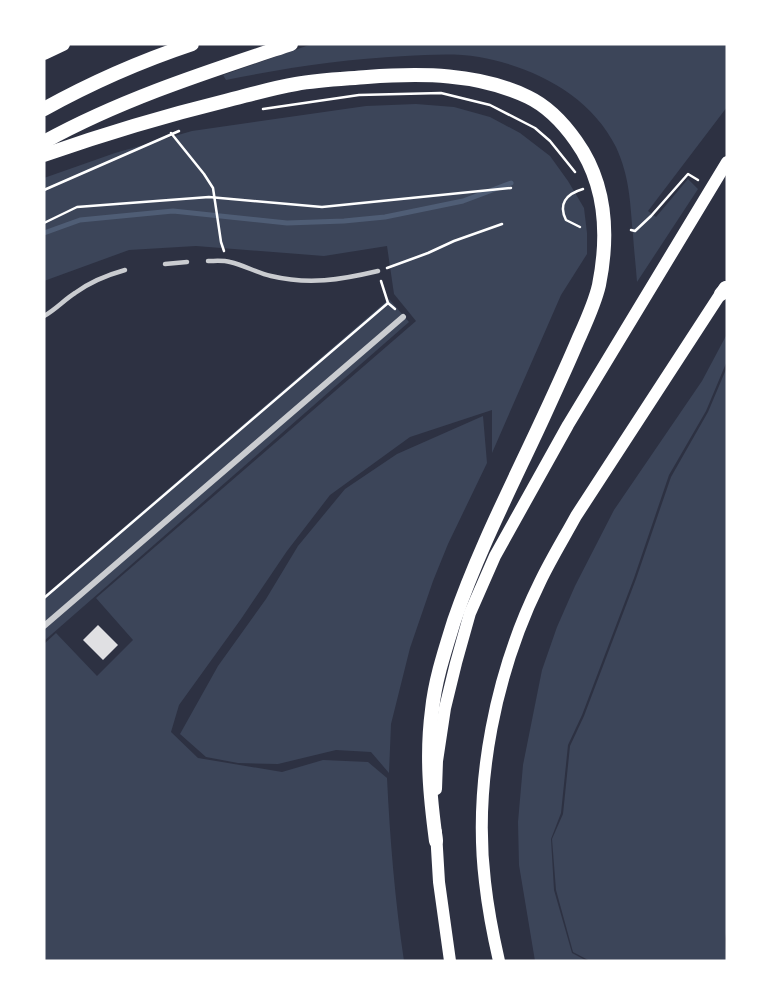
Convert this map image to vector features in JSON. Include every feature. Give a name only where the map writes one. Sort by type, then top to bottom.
[{"type":"highway","points":[[44,53],[64,44]]},
{"type":"highway","points":[[44,109],[70,94],[149,58],[192,44]]},
{"type":"highway","points":[[44,142],[72,126],[143,95],[291,44]]},
{"type":"highway","points":[[44,155],[172,114],[296,84],[425,74],[494,85],[529,98],[555,116],[586,155],[598,184],[604,214],[604,253],[598,289],[561,379],[488,537],[444,651],[432,708],[429,746],[429,783],[436,841]]},
{"type":"main road","points":[[450,961],[436,841],[437,761],[445,708],[470,613],[490,568],[568,425],[727,162]]},
{"type":"main road","points":[[499,961],[485,880],[484,789],[493,716],[512,651],[539,582],[570,527],[725,288]]},
{"type":"street","points":[[44,626],[403,317]]},
{"type":"lane","points":[[208,261],[228,261],[270,276],[318,282],[378,271]]},
{"type":"lane","points":[[165,264],[187,262]]},
{"type":"lane","points":[[44,316],[75,292],[109,274],[125,270]]},
{"type":"path","points":[[254,110],[359,95],[441,93],[490,105],[535,128],[556,148],[579,178]]},
{"type":"path","points":[[44,190],[182,130]]},
{"type":"path","points":[[171,133],[213,188],[221,242],[228,261]]},
{"type":"path","points":[[631,230],[635,231],[651,216],[688,174],[698,180]]},
{"type":"path","points":[[44,223],[77,207],[215,197],[322,207],[511,188]]},
{"type":"path","points":[[580,227],[566,220],[562,211],[563,203],[569,195],[586,188]]},
{"type":"path","points":[[403,317],[388,303],[378,271],[502,224]]},
{"type":"path","points":[[44,598],[388,303]]},
{"type":"shaded area","points":[[312,44],[727,44],[727,107],[648,211],[656,217],[688,179],[698,189],[637,282],[629,190],[621,158],[605,129],[576,98],[540,76],[520,68],[461,55],[360,59],[226,80],[223,75]]},
{"type":"shaded area","points":[[416,104],[454,107],[490,117],[520,133],[550,156],[584,208],[587,254],[561,295],[492,453],[492,410],[410,437],[330,495],[287,551],[179,705],[171,732],[198,758],[282,772],[323,760],[368,762],[387,778],[393,870],[404,961],[44,961],[44,644],[56,633],[97,676],[133,640],[96,598],[416,321],[394,294],[387,246],[324,256],[196,246],[129,250],[44,281],[44,178],[115,153],[192,131],[366,106]]},
{"type":"shaded area","points":[[389,299],[409,322],[44,641],[44,596]]},
{"type":"shaded area","points":[[727,334],[727,361],[706,411],[669,475],[634,578],[568,745],[561,813],[551,839],[554,890],[572,953],[587,961],[535,961],[519,865],[518,822],[523,765],[542,670],[575,586],[614,510],[702,381]]},
{"type":"shaded area","points":[[727,367],[726,961],[590,961],[573,952],[556,890],[552,839],[563,814],[570,746],[636,579],[671,477],[708,412]]},
{"type":"shaded area","points":[[483,416],[487,463],[448,544],[410,648],[391,724],[389,773],[371,752],[336,750],[278,764],[238,763],[206,757],[180,734],[218,666],[266,599],[298,546],[345,489],[397,454]]},
{"type":"building","points":[[98,625],[118,645],[103,660],[83,640]]},
{"type":"waterway","points":[[44,233],[80,220],[173,211],[287,223],[385,217],[463,201],[511,183]]}]
